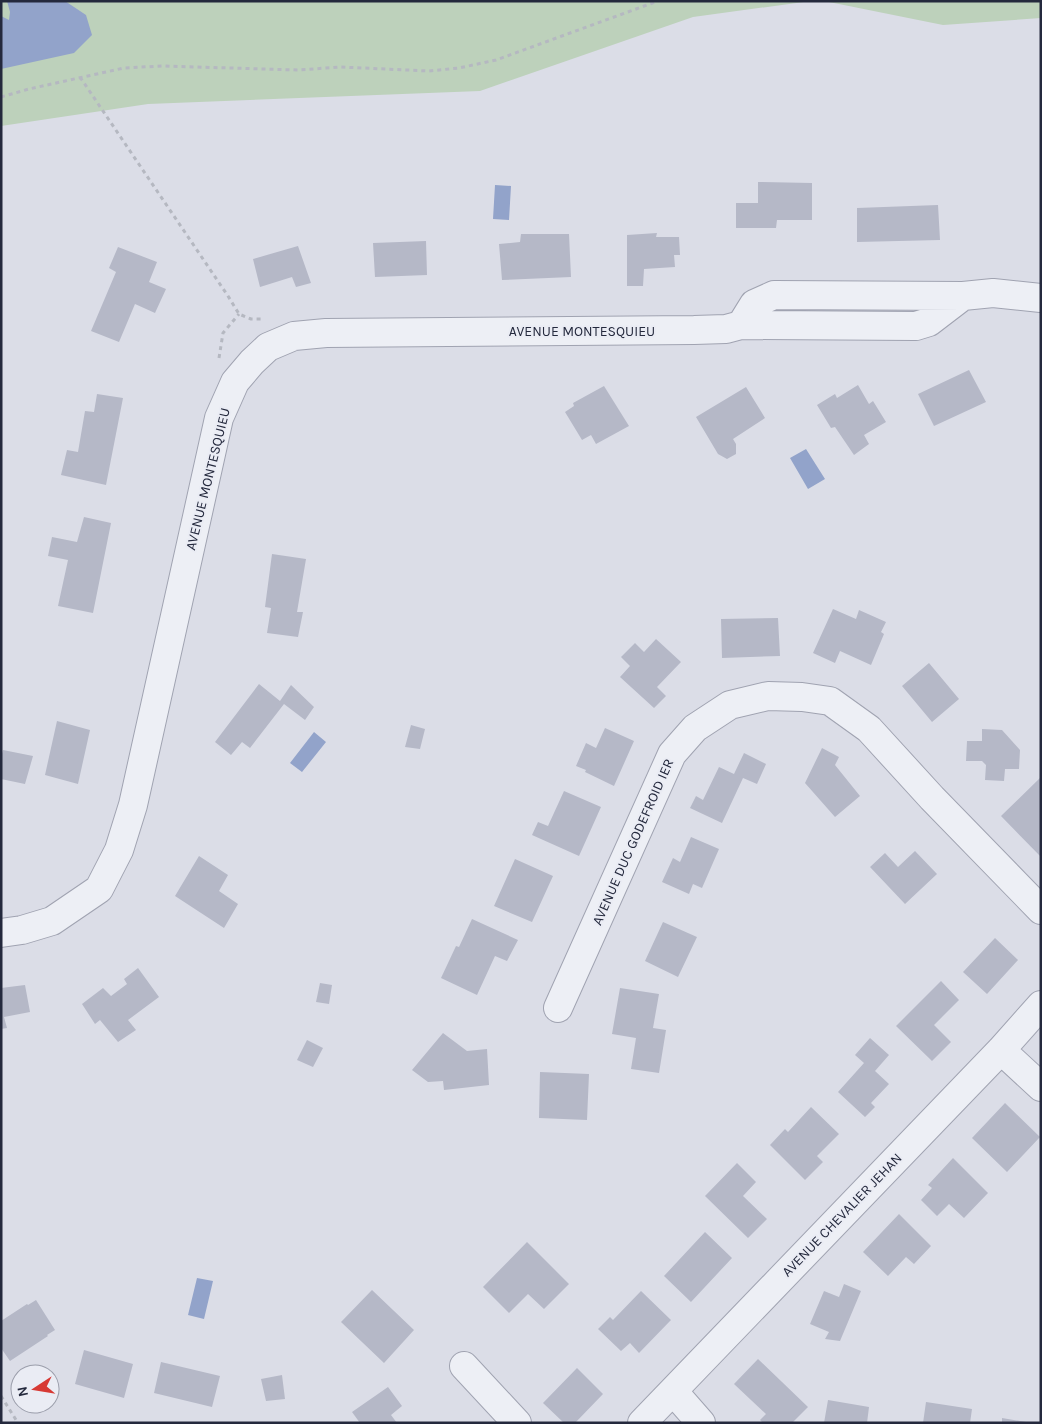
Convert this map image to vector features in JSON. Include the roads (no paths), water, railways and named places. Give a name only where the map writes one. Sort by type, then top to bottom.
[{"type":"street","name":"AVENUE MONTESQUIEU","points":[[1,933],[22,930],[52,921],[98,889],[119,850],[133,805],[219,418],[235,382],[268,347],[294,336],[326,332],[726,329],[741,325],[754,304],[774,295],[962,296],[993,292],[1041,298]]},
{"type":"street","name":"AVENUE DUC GODEFROID IER","points":[[558,1008],[672,754],[695,728],[730,705],[768,696],[802,697],[830,701],[869,730],[1041,910]]},
{"type":"street","name":"AVENUE CHEVALIER JEHAN","points":[[642,1423],[1001,1050],[1041,1005]]},
{"type":"street","points":[[1001,1050],[1041,1087]]},
{"type":"street","points":[[464,1366],[517,1423]]},
{"type":"street","points":[[673,1391],[701,1423]]},
{"type":"water","points":[[7,1],[65,1],[86,15],[92,35],[74,53],[1,69],[1,16],[9,20],[10,12]]},
{"type":"water","points":[[495,185],[511,186],[509,220],[493,219]]},
{"type":"water","points":[[806,449],[825,479],[808,489],[790,458]]},
{"type":"water","points":[[314,732],[326,742],[302,772],[290,763]]},
{"type":"water","points":[[197,1278],[213,1281],[204,1319],[188,1315]]}]
